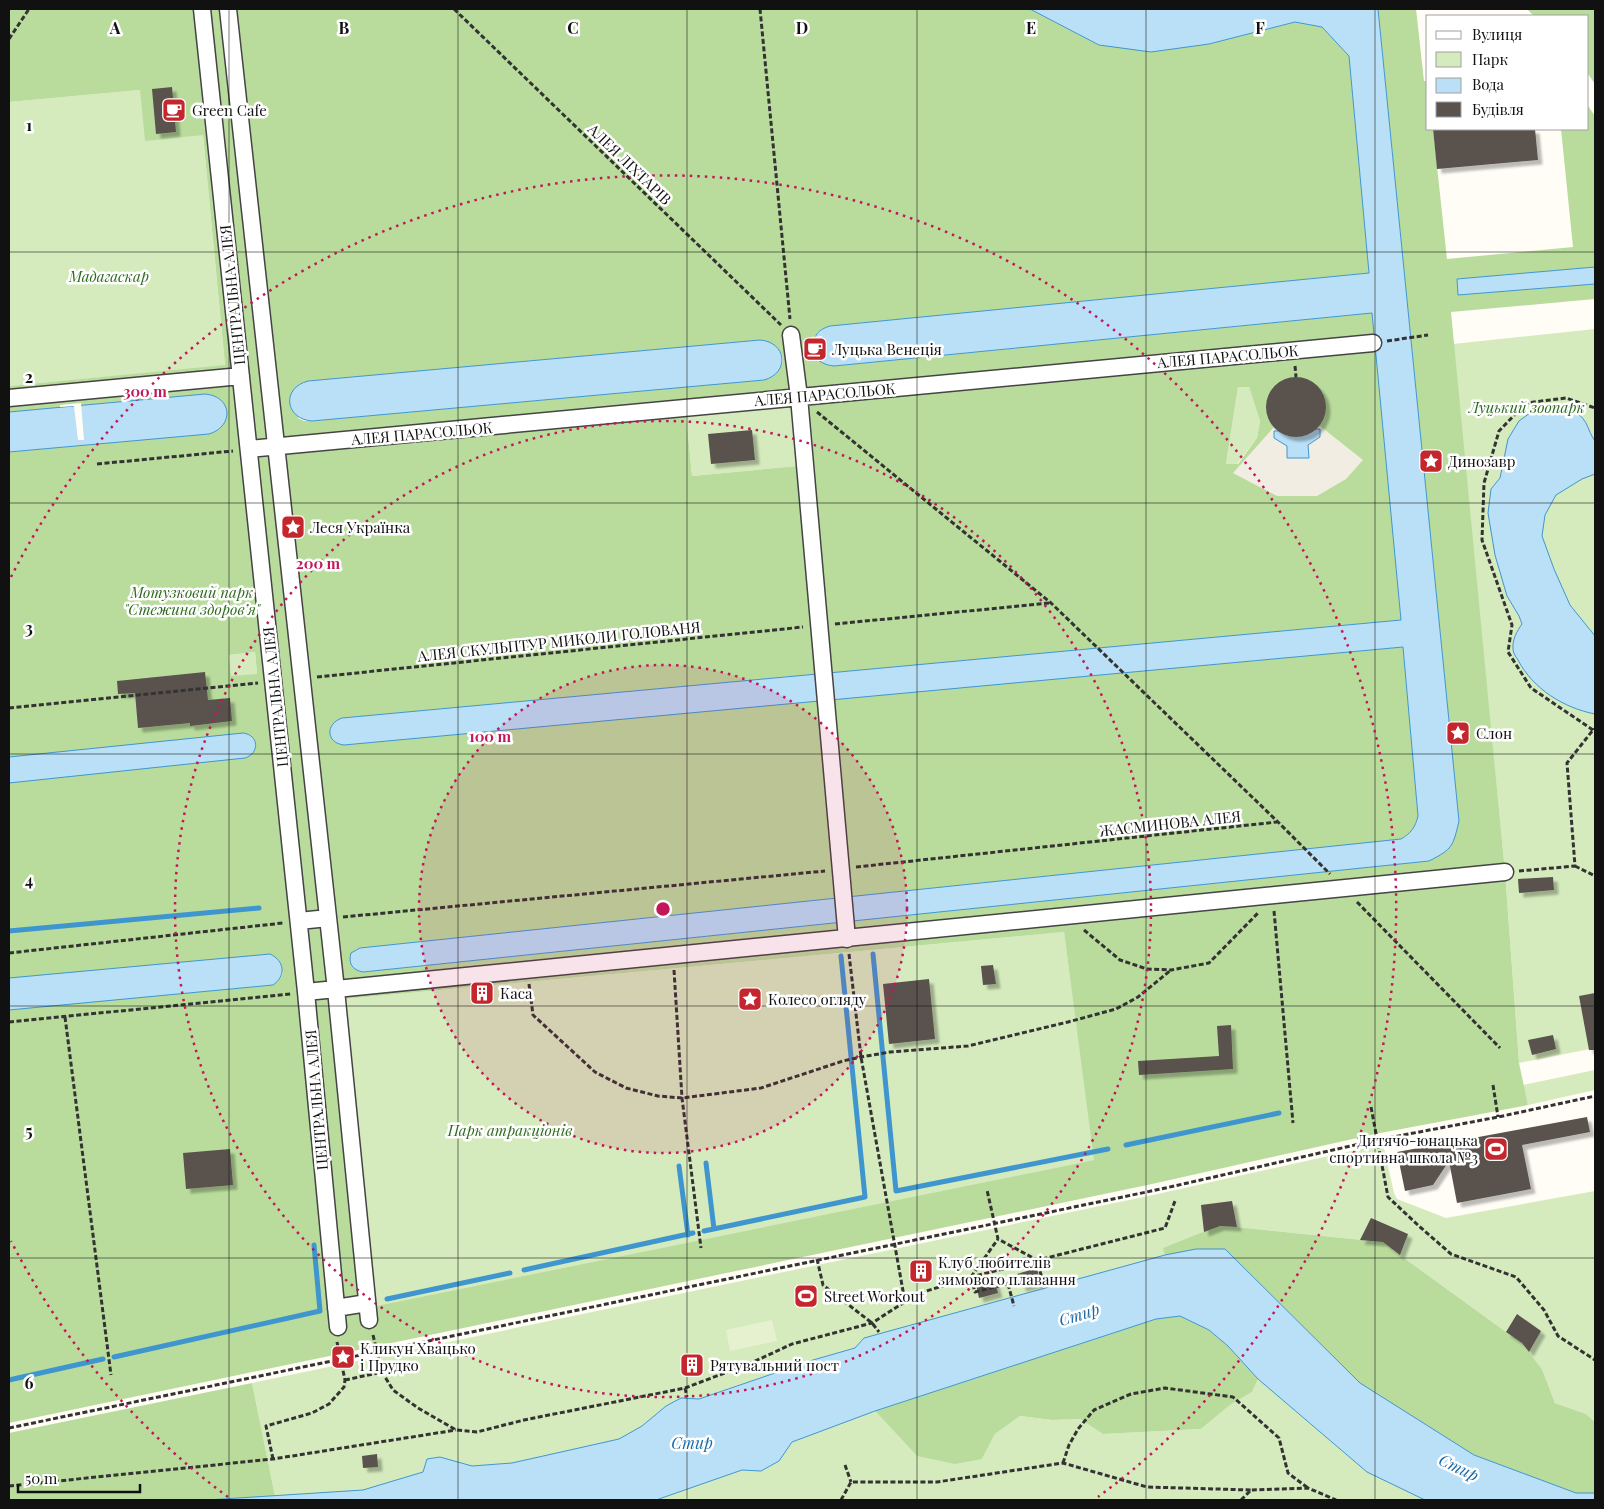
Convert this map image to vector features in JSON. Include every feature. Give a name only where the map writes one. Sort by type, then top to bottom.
[{"type":"street","name":"ЦЕНТРАЛЬНА АЛЕЯ","points":[[202,9],[299,921],[337,1334]]},
{"type":"street","name":"ЦЕНТРАЛЬНА АЛЕЯ","points":[[228,9],[336,990],[371,1327]]},
{"type":"street","points":[[210,86],[237,84]]},
{"type":"street","points":[[791,335],[799,397],[848,939]]},
{"type":"street","name":"АЛЕЯ ПАРАСОЛЬОК","points":[[248,449],[1373,343]]},
{"type":"street","points":[[9,398],[241,376]]},
{"type":"street","points":[[273,681],[302,678]]},
{"type":"street","points":[[306,992],[1505,872]]},
{"type":"street","points":[[299,921],[328,918]]},
{"type":"street","points":[[336,1308],[368,1303]]},
{"type":"path","points":[[9,39],[29,9]]},
{"type":"path","name":"АЛЕЯ ЛІХТАРІВ","points":[[454,9],[791,335]]},
{"type":"path","points":[[760,9],[791,335]]},
{"type":"path","points":[[1373,343],[1428,335]]},
{"type":"path","points":[[799,397],[1051,603],[1278,822],[1500,1048]]},
{"type":"path","points":[[1575,866],[1567,763],[1594,729],[1531,688],[1508,652],[1512,625],[1482,540],[1484,483],[1499,431],[1526,403],[1566,398],[1595,408]]},
{"type":"path","points":[[97,464],[248,449]]},
{"type":"path","name":"АЛЕЯ СКУЛЬПТУР МИКОЛИ ГОЛОВАНЯ","points":[[302,678],[1051,603]]},
{"type":"path","points":[[9,708],[273,681]]},
{"type":"path","name":"ЖАСМИНОВА АЛЕЯ","points":[[328,918],[841,869],[1278,822]]},
{"type":"path","points":[[1505,872],[1575,866],[1595,876]]},
{"type":"path","points":[[1068,916],[1120,960],[1146,969],[1171,970],[1209,963],[1273,895]]},
{"type":"path","points":[[1273,895],[1293,1123]]},
{"type":"path","points":[[9,952],[299,921]]},
{"type":"path","points":[[848,939],[861,1057],[905,1302]]},
{"type":"path","points":[[673,956],[682,1098],[701,1248]]},
{"type":"path","points":[[527,970],[533,1015],[595,1072],[626,1088],[658,1096],[682,1098],[761,1088],[843,1061],[861,1057],[890,1052],[968,1046],[1116,1009],[1138,997],[1171,970]]},
{"type":"path","points":[[9,1022],[306,992]]},
{"type":"path","points":[[65,1017],[111,1375]]},
{"type":"path","points":[[1493,1085],[1498,1117]]},
{"type":"path","points":[[9,1428],[1161,1189],[1377,1140],[1595,1096]]},
{"type":"path","points":[[1371,1107],[1388,1196],[1420,1228],[1451,1254],[1516,1277],[1544,1310],[1558,1336],[1595,1360]]},
{"type":"path","points":[[971,1277],[975,1292],[1041,1275],[1037,1260],[998,1239],[987,1190]]},
{"type":"path","points":[[9,1486],[273,1459],[456,1430],[477,1432],[524,1420],[685,1388],[750,1363],[792,1344],[872,1323],[917,1294],[971,1277],[1165,1228],[1175,1201]]},
{"type":"path","points":[[971,1277],[998,1239]]},
{"type":"path","points":[[817,1260],[823,1285],[872,1323],[879,1332]]},
{"type":"path","points":[[1008,1284],[1014,1306]]},
{"type":"path","points":[[371,1327],[382,1372],[393,1390],[418,1408],[456,1430]]},
{"type":"path","points":[[273,1459],[266,1426],[312,1413],[329,1404],[344,1387],[345,1380],[337,1334]]},
{"type":"path","points":[[345,1380],[382,1372]]},
{"type":"path","points":[[685,1388],[687,1396]]},
{"type":"path","points":[[1063,1463],[1069,1445],[1078,1429],[1094,1410],[1131,1394],[1165,1388],[1233,1396],[1280,1438],[1288,1473],[1308,1488],[1336,1500]]},
{"type":"path","points":[[851,1482],[937,1482],[1063,1463],[1147,1487],[1251,1490],[1308,1488]]},
{"type":"path","points":[[841,1500],[851,1482],[845,1465]]},
{"type":"path","points":[[1242,1500],[1251,1490]]},
{"type":"green space","name":"Мотузковий парк \"Стежина здоров’я\"","points":[[9,9],[1030,9],[1099,45],[1209,44],[1295,22],[1322,27],[1349,56],[1369,273],[830,326],[818,332],[814,338],[834,366],[1373,313],[1401,620],[342,718],[339,744],[1403,647],[1418,816],[1410,832],[1401,839],[360,948],[352,953],[350,961],[354,968],[363,972],[1429,861],[1456,834],[1459,821],[1378,9],[1416,9],[1424,81],[1426,81],[1426,130],[1433,130],[1447,259],[1573,247],[1561,130],[1589,130],[1589,107],[1595,116],[1595,267],[1457,279],[1458,295],[1595,284],[1595,299],[1451,312],[1505,872],[1519,1063],[1528,1105],[1375,1134],[1152,1184],[9,1423],[9,452],[209,434],[226,408],[218,398],[205,394],[9,412],[9,386],[225,365],[203,135],[145,141],[140,90],[9,102]],"holes":[[[760,340],[770,343],[778,349],[783,358],[783,363],[779,370],[764,380],[312,421],[304,421],[298,418],[308,381]],[[1238,387],[1249,387],[1260,421],[1257,438],[1238,464],[1226,464]],[[791,404],[797,466],[692,476],[686,414]],[[255,652],[257,674],[231,676],[229,655]],[[1064,932],[1094,1160],[377,1306],[345,999]],[[283,972],[273,985],[97,1001]]]},
{"type":"green space","points":[[1527,9],[1595,9],[1595,84],[1589,75],[1589,15],[1533,15]]},
{"type":"green space","name":"Мадагаскар","points":[[140,90],[203,135],[225,366],[9,386],[9,102]]},
{"type":"green space","name":"Луцький зоопарк","points":[[1595,329],[1595,1048],[1519,1063],[1505,872],[1453,344]]},
{"type":"green space","points":[[1238,387],[1249,387],[1260,421],[1257,438],[1237,464],[1226,464]]},
{"type":"green space","points":[[791,404],[797,466],[692,476],[686,414]]},
{"type":"green space","points":[[255,652],[257,674],[231,677],[229,655]]},
{"type":"green space","name":"Парк атракціонів","points":[[1064,932],[1095,1160],[377,1307],[345,999]]},
{"type":"green space","points":[[1595,1070],[1595,1090],[1528,1105],[1523,1085]]},
{"type":"green space","points":[[1383,1144],[1397,1199],[1446,1218],[1595,1191],[1595,1422],[1586,1414],[1555,1403],[1542,1369],[1521,1342],[1537,1337],[1540,1333],[1513,1337],[1393,1250],[1398,1238],[1406,1241],[1407,1235],[1377,1228],[1372,1241],[1226,1226],[1215,1227],[1164,1248],[1165,1255],[864,1338],[855,1348],[813,1360],[699,1399],[681,1398],[666,1406],[642,1426],[619,1439],[512,1463],[472,1466],[440,1457],[427,1459],[423,1472],[363,1490],[275,1496],[252,1383],[1153,1195]]},
{"type":"green space","points":[[1232,1203],[1226,1226],[1372,1241],[1377,1228],[1368,1224],[1370,1219],[1408,1236],[1406,1241],[1398,1238],[1393,1250],[1513,1337],[1521,1326],[1513,1321],[1516,1316],[1540,1333],[1537,1337],[1521,1342],[1542,1369],[1555,1403],[1586,1414],[1595,1422],[1595,1493],[1576,1493],[1474,1455],[1360,1383],[1225,1249],[1196,1249],[1165,1255],[1163,1248],[1215,1227],[1202,1216],[1201,1207]]},
{"type":"green space","points":[[1180,1316],[1209,1330],[1228,1346],[1258,1379],[1252,1392],[1230,1405],[1201,1429],[1103,1434],[1080,1419],[1052,1420],[1020,1416],[995,1434],[982,1459],[955,1464],[917,1456],[875,1411],[1156,1319]]},
{"type":"green space","points":[[772,1320],[777,1341],[730,1351],[726,1330]]},
{"type":"green space","points":[[1258,1379],[1367,1472],[1425,1500],[656,1500],[742,1470],[761,1471],[779,1461],[792,1442],[875,1411],[917,1456],[982,1459],[995,1434],[1020,1416],[1052,1420],[1080,1419],[1103,1434],[1201,1429],[1230,1405],[1252,1392]]},
{"type":"green space","points":[[252,1383],[275,1496],[207,1500],[9,1500],[9,1433]]},
{"type":"shaded area","points":[[1320,426],[1363,460],[1346,479],[1317,496],[1277,496],[1233,473],[1274,427]]},
{"type":"water","points":[[1030,9],[1378,9],[1459,821],[1451,846],[1429,861],[363,972],[356,970],[351,963],[350,957],[351,953],[360,948],[1401,839],[1412,830],[1418,816],[1403,647],[344,745],[338,744],[331,737],[330,729],[336,721],[342,718],[1401,620],[1372,313],[834,366],[824,364],[816,358],[815,338],[820,331],[830,326],[1369,273],[1349,56],[1322,27],[1295,22],[1209,44],[1151,52],[1099,45]]},
{"type":"water","points":[[1595,267],[1595,284],[1458,295],[1457,279]]},
{"type":"water","points":[[760,340],[776,346],[782,358],[778,371],[764,380],[312,421],[296,415],[290,403],[290,396],[293,390],[308,381]]},
{"type":"water","points":[[205,394],[221,400],[227,412],[223,425],[209,434],[9,452],[9,412]]},
{"type":"water","points":[[1556,404],[1580,416],[1586,423],[1595,441],[1595,474],[1582,479],[1556,495],[1545,515],[1542,536],[1570,605],[1595,636],[1595,714],[1572,707],[1550,696],[1532,680],[1515,655],[1513,642],[1522,624],[1507,596],[1495,555],[1488,513],[1491,489],[1500,478],[1508,439],[1519,421],[1534,410]]},
{"type":"water","points":[[1320,429],[1320,437],[1308,445],[1309,458],[1287,458],[1287,446],[1274,438],[1274,431]]},
{"type":"water","points":[[243,733],[252,737],[256,744],[250,756],[245,758],[9,783],[9,757]]},
{"type":"water","points":[[270,954],[279,961],[282,969],[280,977],[273,985],[9,1010],[9,978]]},
{"type":"water","name":"Стир","points":[[1196,1249],[1225,1249],[1360,1383],[1474,1455],[1576,1493],[1595,1493],[1595,1500],[1425,1500],[1367,1472],[1258,1379],[1228,1346],[1209,1330],[1180,1316],[1156,1319],[875,1411],[792,1442],[779,1461],[761,1471],[742,1470],[656,1500],[207,1500],[363,1490],[423,1472],[427,1459],[440,1457],[472,1466],[512,1463],[619,1439],[642,1426],[666,1406],[681,1398],[699,1399],[813,1360],[855,1348],[864,1338],[1165,1255]]},
{"type":"pier","points":[[822,336],[824,359],[815,360],[810,351],[811,337]]},
{"type":"pier","points":[[81,403],[84,440],[78,440],[74,406],[60,407],[60,405]]},
{"type":"building","points":[[172,87],[176,132],[156,134],[152,89]]},
{"type":"building","points":[[1433,130],[1535,130],[1538,160],[1437,169]]},
{"type":"building","points":[[1296,377],[1313,382],[1321,390],[1326,407],[1321,424],[1313,432],[1296,437],[1279,432],[1271,424],[1266,407],[1271,390],[1279,382]]},
{"type":"building","points":[[752,430],[755,460],[711,464],[708,434]]},
{"type":"building","points":[[205,672],[208,700],[230,698],[232,721],[190,726],[190,723],[138,728],[135,693],[118,694],[117,681]]},
{"type":"building","points":[[1553,877],[1554,890],[1519,893],[1518,879]]},
{"type":"building","points":[[993,965],[996,984],[983,985],[981,966]]},
{"type":"building","points":[[929,979],[935,1039],[889,1044],[883,984]]},
{"type":"building","points":[[1595,993],[1595,1050],[1589,1050],[1579,996]]},
{"type":"building","points":[[1231,1025],[1233,1069],[1139,1075],[1138,1061],[1219,1056],[1217,1026]]},
{"type":"building","points":[[1553,1035],[1556,1049],[1532,1055],[1528,1040]]},
{"type":"building","points":[[1587,1117],[1590,1132],[1522,1145],[1531,1189],[1457,1203],[1449,1161],[1433,1185],[1405,1191],[1397,1152]]},
{"type":"building","points":[[230,1149],[233,1185],[186,1189],[183,1153]]},
{"type":"building","points":[[1232,1201],[1237,1227],[1220,1226],[1204,1232],[1201,1205]]},
{"type":"building","points":[[1371,1218],[1408,1234],[1400,1255],[1383,1242],[1360,1240]]},
{"type":"building","points":[[1037,1268],[1040,1283],[1022,1287],[1017,1274]]},
{"type":"building","points":[[994,1279],[998,1293],[979,1298],[976,1284]]},
{"type":"building","points":[[1517,1314],[1541,1331],[1529,1352],[1522,1343],[1506,1332]]},
{"type":"building","points":[[377,1454],[378,1467],[363,1468],[362,1456]]},
{"type":"waterway","points":[[9,931],[259,908]]},
{"type":"waterway","points":[[873,954],[896,1191],[1108,1149]]},
{"type":"waterway","points":[[704,1231],[865,1197],[841,956]]},
{"type":"waterway","points":[[1126,1145],[1279,1113]]},
{"type":"waterway","points":[[706,1163],[714,1229]]},
{"type":"waterway","points":[[679,1166],[688,1235]]},
{"type":"waterway","points":[[524,1270],[693,1233]]},
{"type":"waterway","points":[[114,1357],[320,1311],[314,1245]]},
{"type":"waterway","points":[[387,1299],[510,1273]]},
{"type":"waterway","points":[[9,1380],[103,1359]]},
{"type":"place","name":"Green Cafe","points":[[174,110]]},
{"type":"place","name":"Луцька Венеція","points":[[815,349]]},
{"type":"place","name":"Динозавр","points":[[1431,461]]},
{"type":"place","name":"Леся Українка","points":[[293,527]]},
{"type":"place","name":"Слон","points":[[1458,733]]},
{"type":"place","name":"Каса","points":[[482,993]]},
{"type":"place","name":"Колесо огляду","points":[[750,999]]},
{"type":"place","name":"Дитячо-юнацька спортивна школа №3","points":[[1496,1149]]},
{"type":"place","name":"Клуб любителів зимового плавання","points":[[921,1271]]},
{"type":"place","name":"Street Workout","points":[[806,1296]]},
{"type":"place","name":"Кликун Хвацько і Прудко","points":[[343,1357]]},
{"type":"place","name":"Рятувальний пост","points":[[692,1365]]}]
